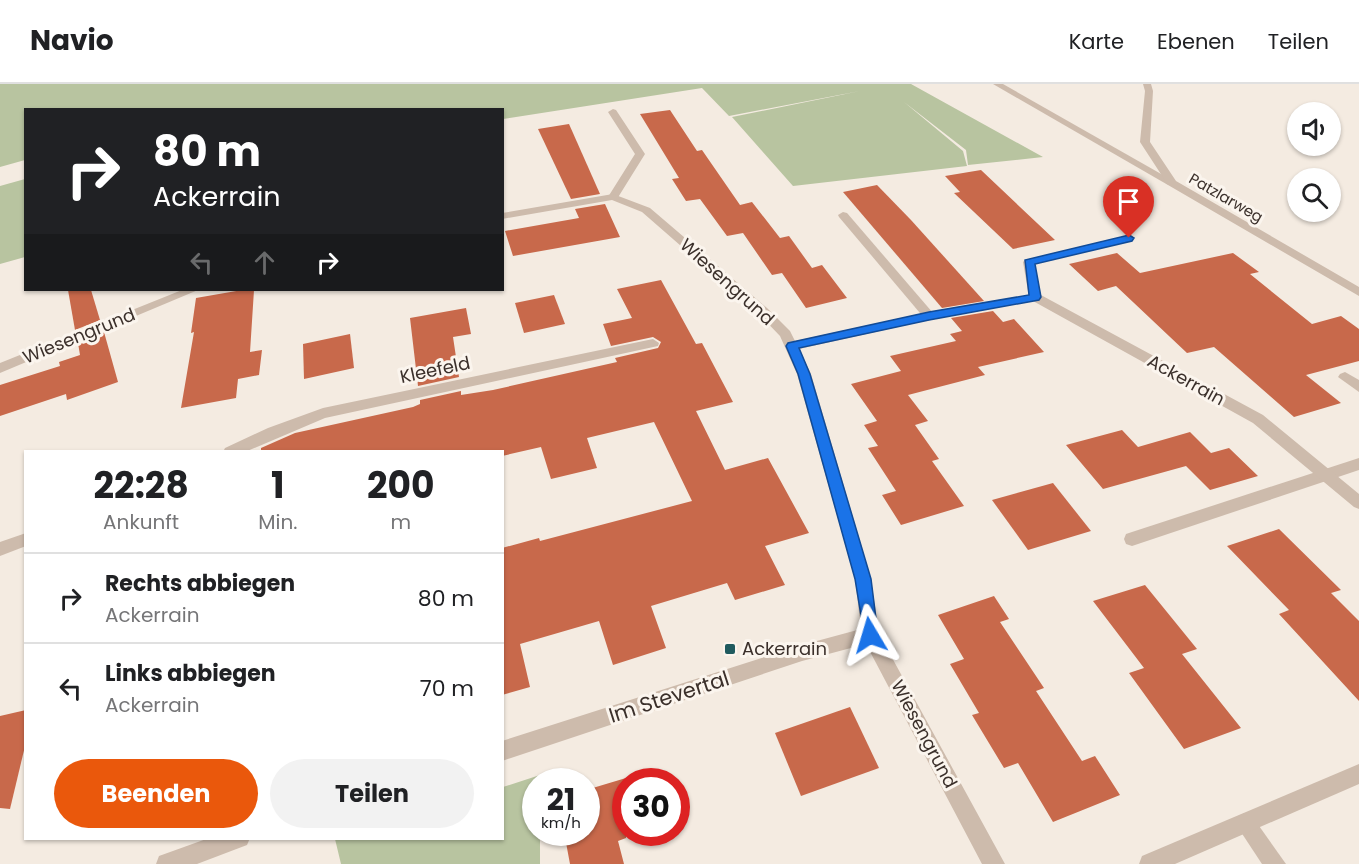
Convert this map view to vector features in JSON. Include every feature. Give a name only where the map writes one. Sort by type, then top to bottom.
[{"type":"street","points":[[997,84],[1172,183]]},
{"type":"street","name":"Patzlarweg","points":[[1147,84],[1149,91],[1145,142],[1172,183],[1359,292]]},
{"type":"street","points":[[504,216],[613,197],[640,154],[613,112]]},
{"type":"street","name":"Wiesengrund","points":[[613,197],[646,210],[763,311],[792,346],[804,374],[863,579],[870,635],[994,864]]},
{"type":"street","points":[[843,215],[929,316]]},
{"type":"street","points":[[792,346],[929,316],[1035,297],[1029,262],[1129,238]]},
{"type":"street","name":"Wiesengrund","points":[[0,368],[190,291]]},
{"type":"street","name":"Ackerrain","points":[[1035,297],[1258,419],[1359,503]]},
{"type":"street","name":"Kleefeld","points":[[234,450],[323,413],[653,343]]},
{"type":"street","points":[[1345,377],[1359,387]]},
{"type":"street","points":[[1132,539],[1359,464]]},
{"type":"street","points":[[0,549],[24,540]]},
{"type":"street","name":"Im Stevertal","points":[[504,750],[802,653],[870,635]]},
{"type":"street","points":[[1150,864],[1359,774]]},
{"type":"street","points":[[1245,823],[1275,864]]},
{"type":"street","points":[[167,864],[234,840]]},
{"type":"green space","points":[[0,84],[911,84],[1043,157],[968,165],[966,150],[904,102],[963,151],[967,166],[793,186],[732,117],[860,91],[729,116],[702,88],[504,119],[504,108],[24,108],[24,160],[0,167]]},
{"type":"green space","points":[[24,179],[24,257],[0,264],[0,186]]},
{"type":"green space","points":[[522,781],[522,846],[540,846],[540,864],[341,864],[335,840],[504,840],[504,787]]},
{"type":"building","points":[[670,110],[697,151],[702,150],[740,205],[752,202],[780,238],[789,236],[812,268],[822,265],[847,298],[806,308],[782,273],[772,275],[743,233],[727,236],[700,199],[686,201],[672,179],[679,178],[640,114]]},
{"type":"building","points":[[569,124],[600,194],[571,199],[538,129]]},
{"type":"building","points":[[981,170],[1055,240],[1013,249],[954,193],[960,192],[945,176]]},
{"type":"building","points":[[877,185],[984,301],[942,308],[843,192]]},
{"type":"building","points":[[605,204],[620,237],[513,256],[505,231],[579,218],[575,209]]},
{"type":"building","points":[[1117,253],[1140,273],[1233,253],[1259,272],[1250,274],[1312,324],[1341,316],[1359,329],[1359,361],[1306,375],[1341,403],[1294,417],[1214,347],[1187,353],[1116,286],[1098,291],[1069,264]]},
{"type":"building","points":[[661,280],[696,344],[702,343],[733,402],[696,411],[725,470],[768,458],[809,533],[765,546],[785,585],[735,600],[727,583],[651,606],[666,648],[613,665],[599,621],[520,644],[530,687],[504,694],[504,547],[539,538],[540,541],[692,501],[654,422],[587,438],[597,468],[551,479],[541,447],[504,456],[504,450],[261,450],[261,448],[295,433],[413,407],[420,404],[420,400],[461,391],[461,395],[493,390],[617,362],[615,358],[658,348],[661,342],[653,337],[611,346],[603,324],[632,318],[617,289]]},
{"type":"building","points":[[68,291],[91,291],[100,320],[75,330]]},
{"type":"building","points":[[236,291],[254,291],[250,352],[262,350],[259,375],[238,379],[236,398],[181,408],[194,332],[191,333],[196,298]]},
{"type":"building","points":[[554,295],[565,324],[524,333],[515,303]]},
{"type":"building","points":[[466,308],[471,334],[453,337],[459,377],[418,386],[410,318]]},
{"type":"building","points":[[993,311],[1003,322],[1014,319],[1044,352],[978,367],[985,375],[908,395],[928,421],[915,425],[939,459],[932,461],[964,506],[901,525],[882,495],[896,491],[868,448],[878,446],[864,425],[877,421],[851,384],[901,371],[890,356],[956,341],[950,334],[962,331],[951,318]]},
{"type":"building","points":[[104,332],[118,382],[67,400],[66,394],[0,416],[0,385],[60,366],[59,362],[80,355],[78,343]]},
{"type":"building","points":[[350,334],[354,368],[304,379],[303,344]]},
{"type":"building","points":[[1122,430],[1138,447],[1190,432],[1211,453],[1229,448],[1258,476],[1210,490],[1186,466],[1103,489],[1066,445]]},
{"type":"building","points":[[1053,483],[1091,531],[1028,550],[992,500]]},
{"type":"building","points":[[1279,529],[1341,590],[1331,593],[1359,621],[1359,701],[1279,614],[1289,610],[1227,546]]},
{"type":"building","points":[[1145,585],[1197,649],[1182,654],[1241,728],[1184,749],[1129,673],[1144,668],[1093,601]]},
{"type":"building","points":[[994,596],[1009,619],[1000,622],[1044,688],[1036,691],[1082,761],[1095,756],[1120,795],[1053,822],[1018,763],[1004,768],[972,715],[979,713],[950,664],[964,659],[938,615]]},
{"type":"building","points":[[850,707],[879,768],[801,796],[775,733]]},
{"type":"building","points":[[24,710],[24,750],[10,809],[0,808],[0,716]]},
{"type":"building","points":[[612,782],[612,846],[619,846],[624,864],[570,864],[567,846],[600,846],[600,786]]},
{"type":"place","name":"Ackerrain","points":[[730,649]]},
{"type":"route","points":[[870,635],[863,579],[804,374],[792,346],[929,316],[1035,297],[1029,262],[1129,238]]}]
